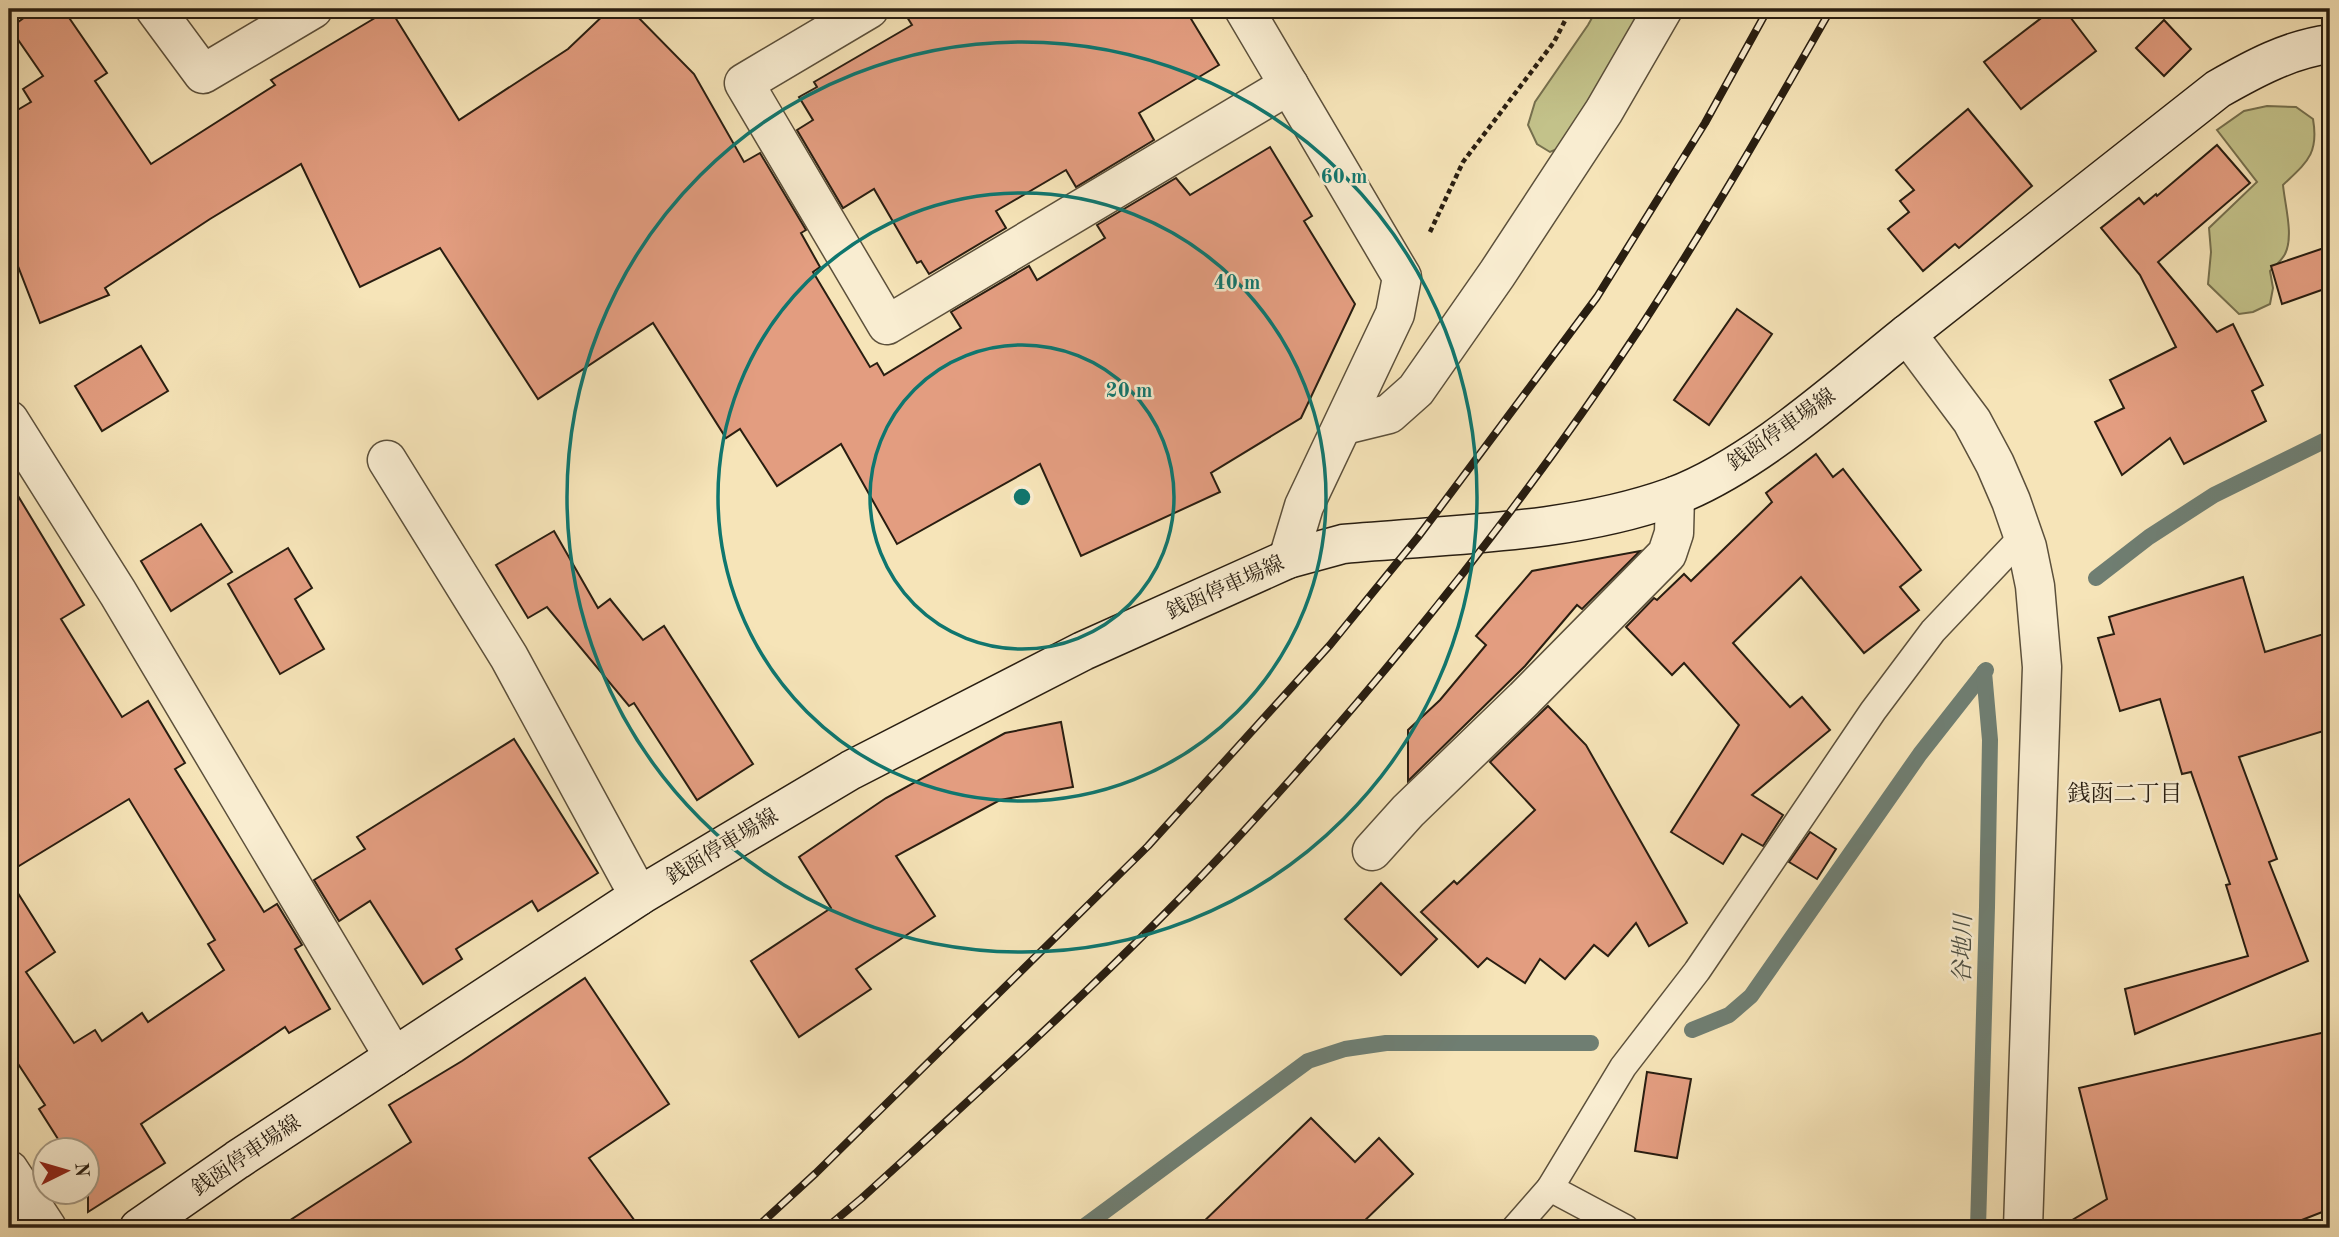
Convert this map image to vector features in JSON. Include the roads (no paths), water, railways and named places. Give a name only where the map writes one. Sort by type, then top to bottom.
[{"type":"street","points":[[155,9],[203,74],[313,9]]},
{"type":"street","points":[[869,9],[744,83],[887,326],[1289,85]]},
{"type":"street","points":[[1244,9],[1402,277],[1395,314],[1304,506],[1288,559]]},
{"type":"street","points":[[1344,425],[1389,414],[1416,390],[1497,274],[1604,111],[1663,9]]},
{"type":"street","name":"銭函停車場線","points":[[139,1228],[237,1160],[639,896],[851,771],[1095,646],[1288,559],[1343,544],[1571,523],[1675,496],[1714,476],[1769,442],[2218,89],[2282,57],[2330,44]]},
{"type":"street","points":[[1908,334],[1972,421],[1995,464],[2023,536],[2035,586],[2042,667],[2023,1228]]},
{"type":"street","points":[[9,420],[118,593],[394,1057]]},
{"type":"street","points":[[387,460],[509,657],[639,896]]},
{"type":"street","points":[[1372,851],[1408,811],[1524,699],[1667,554],[1674,533],[1675,496]]},
{"type":"street","points":[[9,1170],[47,1228]]},
{"type":"lane","points":[[1515,1228],[1550,1188],[1623,1067],[1697,971],[1873,711],[1933,631],[2023,536]]},
{"type":"lane","points":[[1550,1188],[1625,1228]]},
{"type":"waterway","name":"谷地川","points":[[2096,578],[2149,537],[2214,495],[2330,438]]},
{"type":"waterway","points":[[1692,1030],[1729,1015],[1751,996],[1920,754],[1986,670]]},
{"type":"waterway","name":"谷地川","points":[[1978,1228],[1990,740],[1984,672]]},
{"type":"waterway","points":[[1082,1228],[1308,1061],[1345,1049],[1386,1043],[1591,1043]]},
{"type":"railway","points":[[756,1228],[816,1173],[1148,846],[1330,645],[1418,537],[1597,297],[1705,123],[1768,9]]},
{"type":"railway","points":[[826,1228],[1016,1057],[1167,912],[1263,810],[1412,636],[1508,515],[1640,328],[1762,130],[1831,9]]},
{"type":"district","name":"銭函二丁目","points":[[2125,793]]}]
